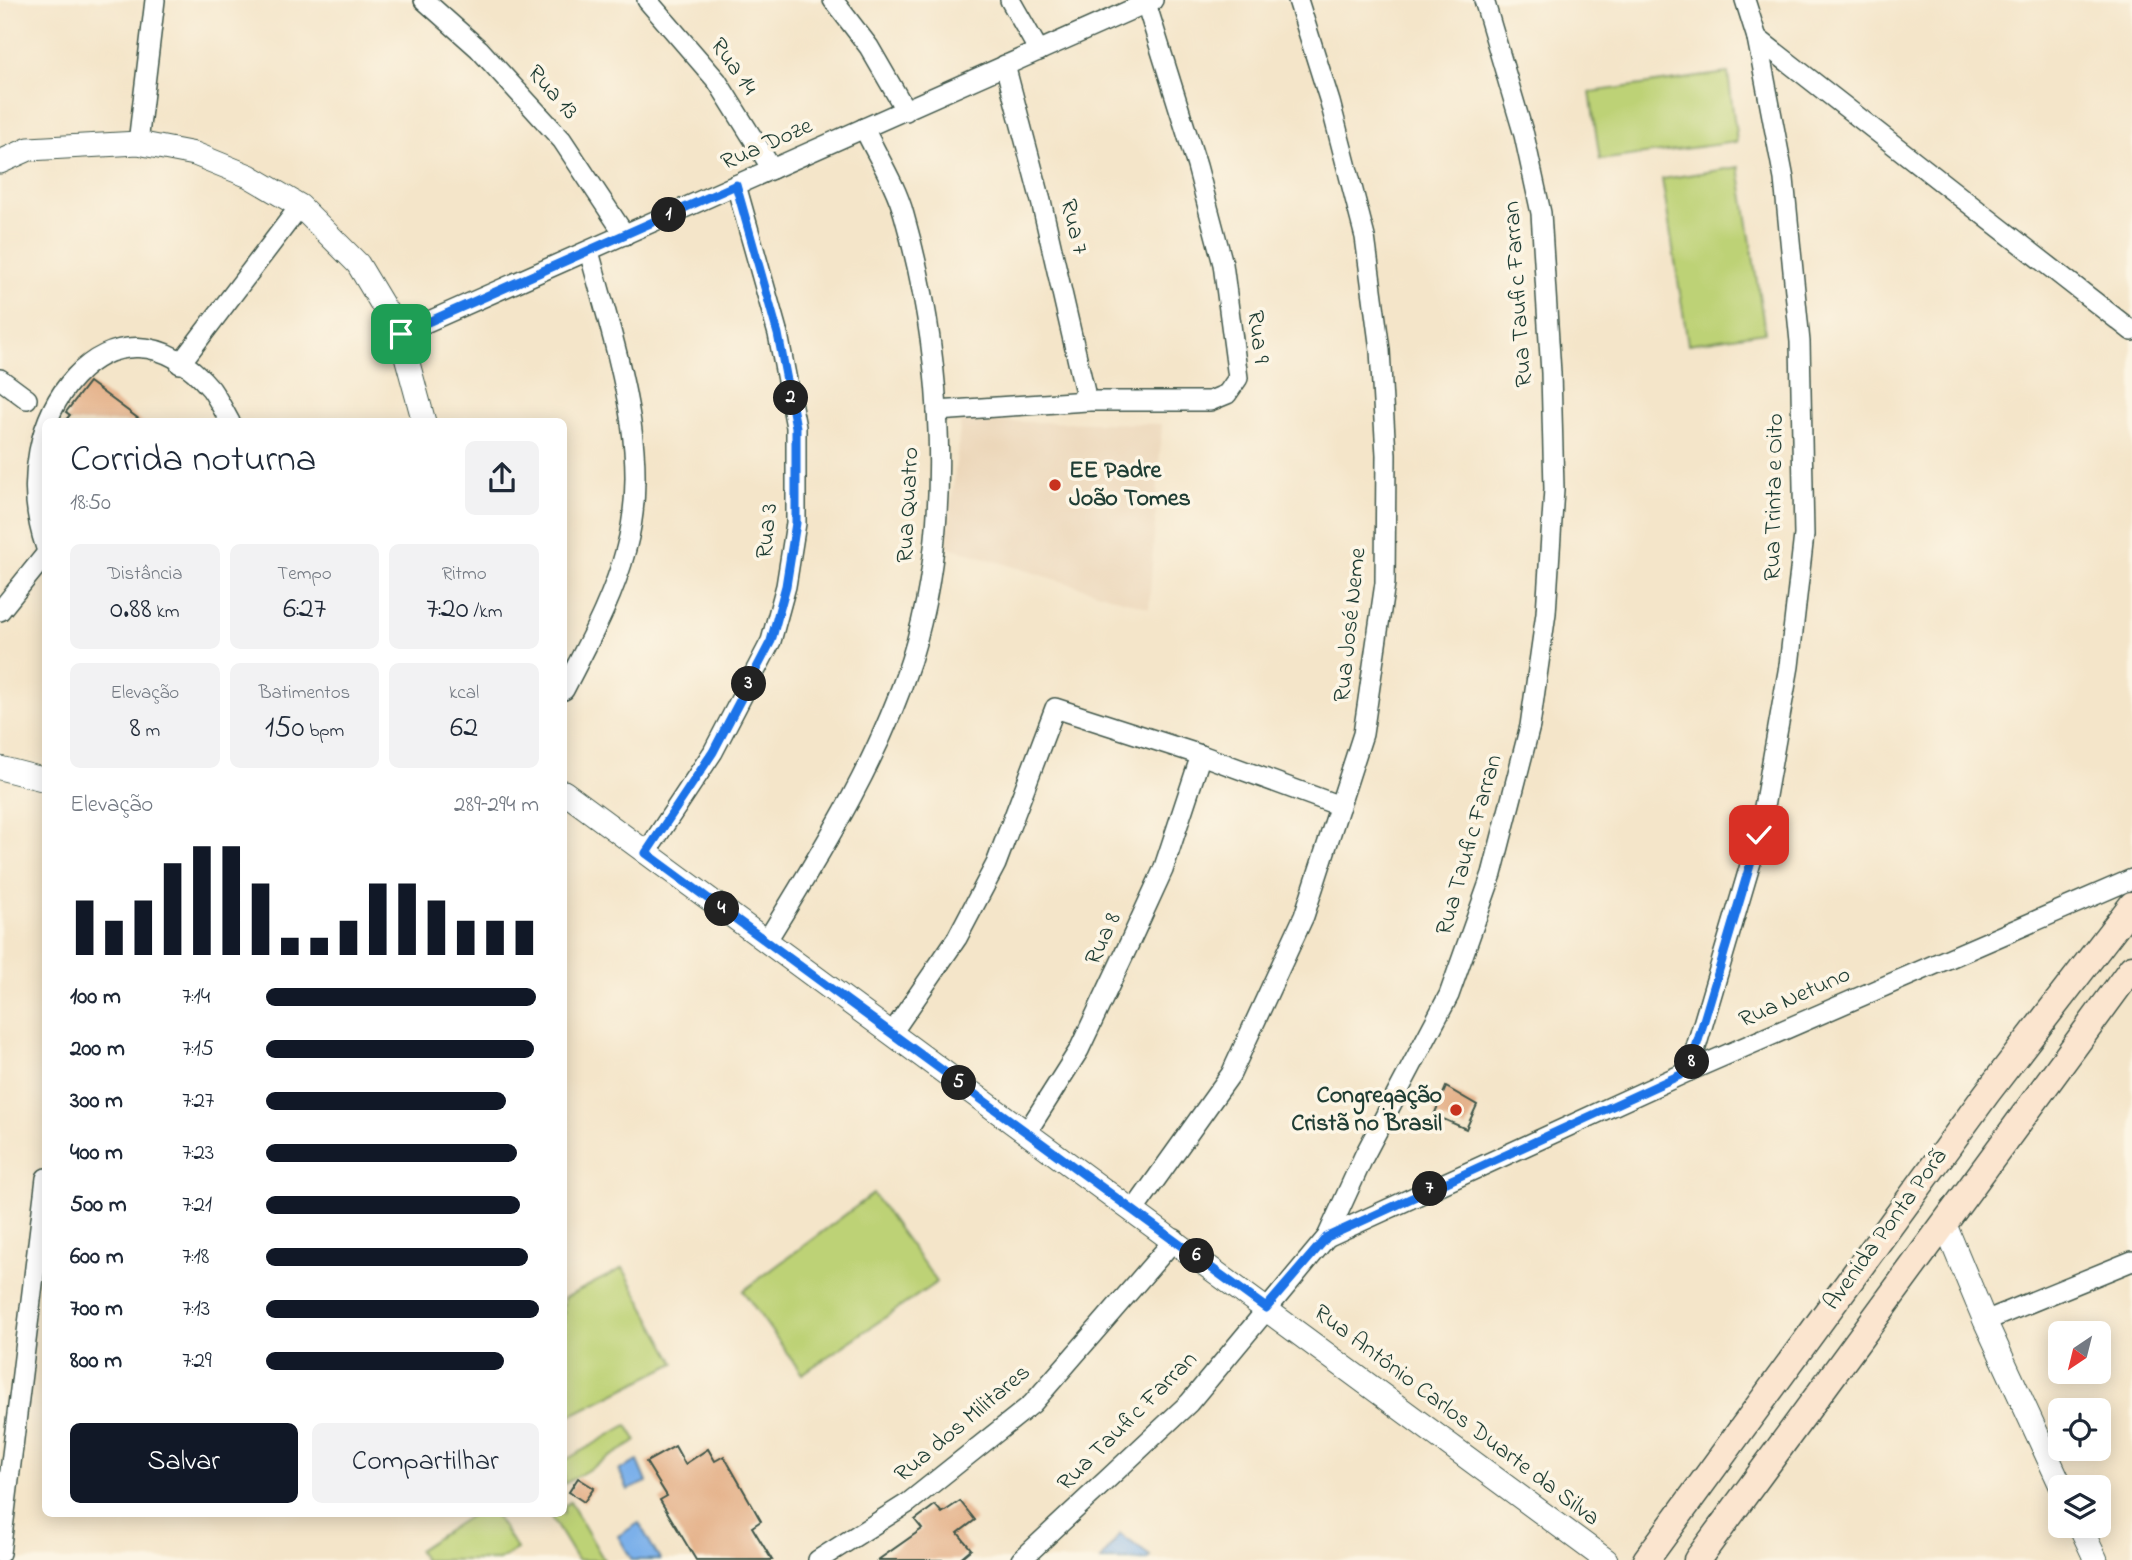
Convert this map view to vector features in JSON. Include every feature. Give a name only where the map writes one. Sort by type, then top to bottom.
[{"type":"main road","name":"Avenida Ponta Porã","points":[[1646,1560],[1987,1093],[2132,905]]},
{"type":"main road","name":"Avenida Ponta Porã","points":[[1704,1556],[2132,968]]},
{"type":"main road","points":[[1987,1093],[2023,1119]]},
{"type":"street","points":[[138,143],[155,0]]},
{"type":"street","name":"Rua 13","points":[[424,0],[479,49],[562,140],[625,235]]},
{"type":"street","name":"Rua 14","points":[[647,0],[717,81],[772,169]]},
{"type":"street","points":[[833,0],[869,47],[906,111]]},
{"type":"street","points":[[1010,0],[1039,51]]},
{"type":"street","name":"Rua José Neme","points":[[1134,1210],[1231,1074],[1304,916],[1363,734],[1385,583],[1386,455],[1380,350],[1365,237],[1330,102],[1298,0]]},
{"type":"street","name":"Rua Taufic Farran","points":[[1021,1560],[1189,1403],[1327,1237],[1364,1156],[1454,983],[1492,874],[1530,726],[1546,613],[1553,489],[1551,373],[1541,213],[1524,135],[1484,0]]},
{"type":"street","name":"Rua Trinta e Oito","points":[[1689,1071],[1759,835],[1789,666],[1804,535],[1800,342],[1784,179],[1757,38],[1745,0]]},
{"type":"street","name":"Rua Doze","points":[[401,334],[1149,1]]},
{"type":"street","name":"Rua 9","points":[[937,411],[1087,401],[1210,401],[1227,394],[1238,378],[1223,264],[1149,1]]},
{"type":"street","points":[[1757,38],[2132,331]]},
{"type":"street","name":"Rua 7","points":[[1006,65],[1048,228],[1087,401]]},
{"type":"street","name":"Rua Quatro","points":[[766,942],[845,813],[880,741],[911,659],[934,557],[937,411],[928,330],[904,213],[864,128]]},
{"type":"street","points":[[0,162],[29,149],[138,143],[195,154],[249,176],[300,206],[358,264],[401,334],[423,418]]},
{"type":"street","name":"Rua 3","points":[[646,853],[713,752],[771,641],[786,586],[796,523],[796,427],[778,334],[736,185]]},
{"type":"street","points":[[180,364],[300,206]]},
{"type":"street","points":[[567,684],[604,612],[627,548],[636,487],[628,410],[589,251]]},
{"type":"street","points":[[60,368],[80,356],[114,349],[148,351],[180,364],[211,389],[228,418]]},
{"type":"street","points":[[0,379],[27,399]]},
{"type":"street","points":[[17,419],[27,399],[43,382]]},
{"type":"street","points":[[17,505],[26,525],[42,543]]},
{"type":"street","points":[[0,611],[42,559]]},
{"type":"street","points":[[892,1034],[957,938],[996,864],[1055,708],[1201,755],[1340,806]]},
{"type":"street","name":"Rua 8","points":[[1027,1132],[1079,1050],[1129,944],[1163,870],[1201,755]]},
{"type":"street","points":[[0,768],[42,779]]},
{"type":"street","name":"Rua Antônio Carlos Duarte da Silva","points":[[567,794],[1606,1560]]},
{"type":"street","name":"Rua Netuno","points":[[1327,1237],[1689,1071],[2132,879]]},
{"type":"street","points":[[0,1553],[42,1211]]},
{"type":"street","points":[[1945,1225],[1985,1321],[2056,1475]]},
{"type":"street","name":"Rua dos Militares","points":[[818,1560],[908,1503],[1031,1404],[1175,1240]]},
{"type":"street","points":[[1985,1321],[2132,1261]]},
{"type":"street","points":[[2086,1538],[2096,1560]]},
{"type":"shaded area","name":"EE Padre João Tomes","points":[[961,421],[1162,424],[1149,608],[946,546]]},
{"type":"green space","points":[[1728,73],[1737,142],[1600,160],[1590,92]]},
{"type":"green space","points":[[1739,167],[1765,332],[1688,344],[1662,179]]},
{"type":"green space","points":[[873,1194],[937,1282],[802,1374],[743,1291]]},
{"type":"green space","points":[[623,1268],[675,1363],[567,1417],[567,1296]]},
{"type":"green space","points":[[627,1425],[637,1441],[567,1482],[567,1459]]},
{"type":"green space","points":[[570,1502],[604,1560],[577,1560],[551,1517],[567,1517],[567,1504]]},
{"type":"green space","points":[[468,1517],[496,1517],[517,1549],[499,1560],[424,1560],[418,1550]]},
{"type":"water","points":[[638,1461],[647,1482],[628,1490],[619,1470]]},
{"type":"water","points":[[639,1523],[660,1560],[632,1560],[618,1536]]},
{"type":"water","points":[[1120,1534],[1150,1556],[1147,1560],[1101,1560]]},
{"type":"building","points":[[89,382],[138,418],[67,418],[70,415],[66,412]]},
{"type":"building","name":"Congregação Cristã no Brasil","points":[[1446,1087],[1477,1105],[1466,1129],[1434,1115]]},
{"type":"building","points":[[675,1446],[685,1464],[708,1449],[715,1461],[724,1456],[761,1521],[752,1527],[772,1560],[696,1560],[660,1500],[667,1496],[646,1462]]},
{"type":"building","points":[[578,1478],[594,1488],[584,1502],[569,1492]]},
{"type":"building","points":[[960,1501],[975,1520],[958,1533],[971,1549],[958,1560],[878,1560],[922,1529],[915,1520],[935,1505],[942,1513]]},
{"type":"place","name":"EE Padre João Tomes","points":[[1055,485]]},
{"type":"place","name":"Congregação Cristã no Brasil","points":[[1456,1110]]},
{"type":"route","points":[[401,334],[736,185],[778,334],[796,427],[796,523],[786,586],[771,641],[713,752],[646,853],[1266,1308],[1327,1237],[1689,1071],[1759,835]]}]
